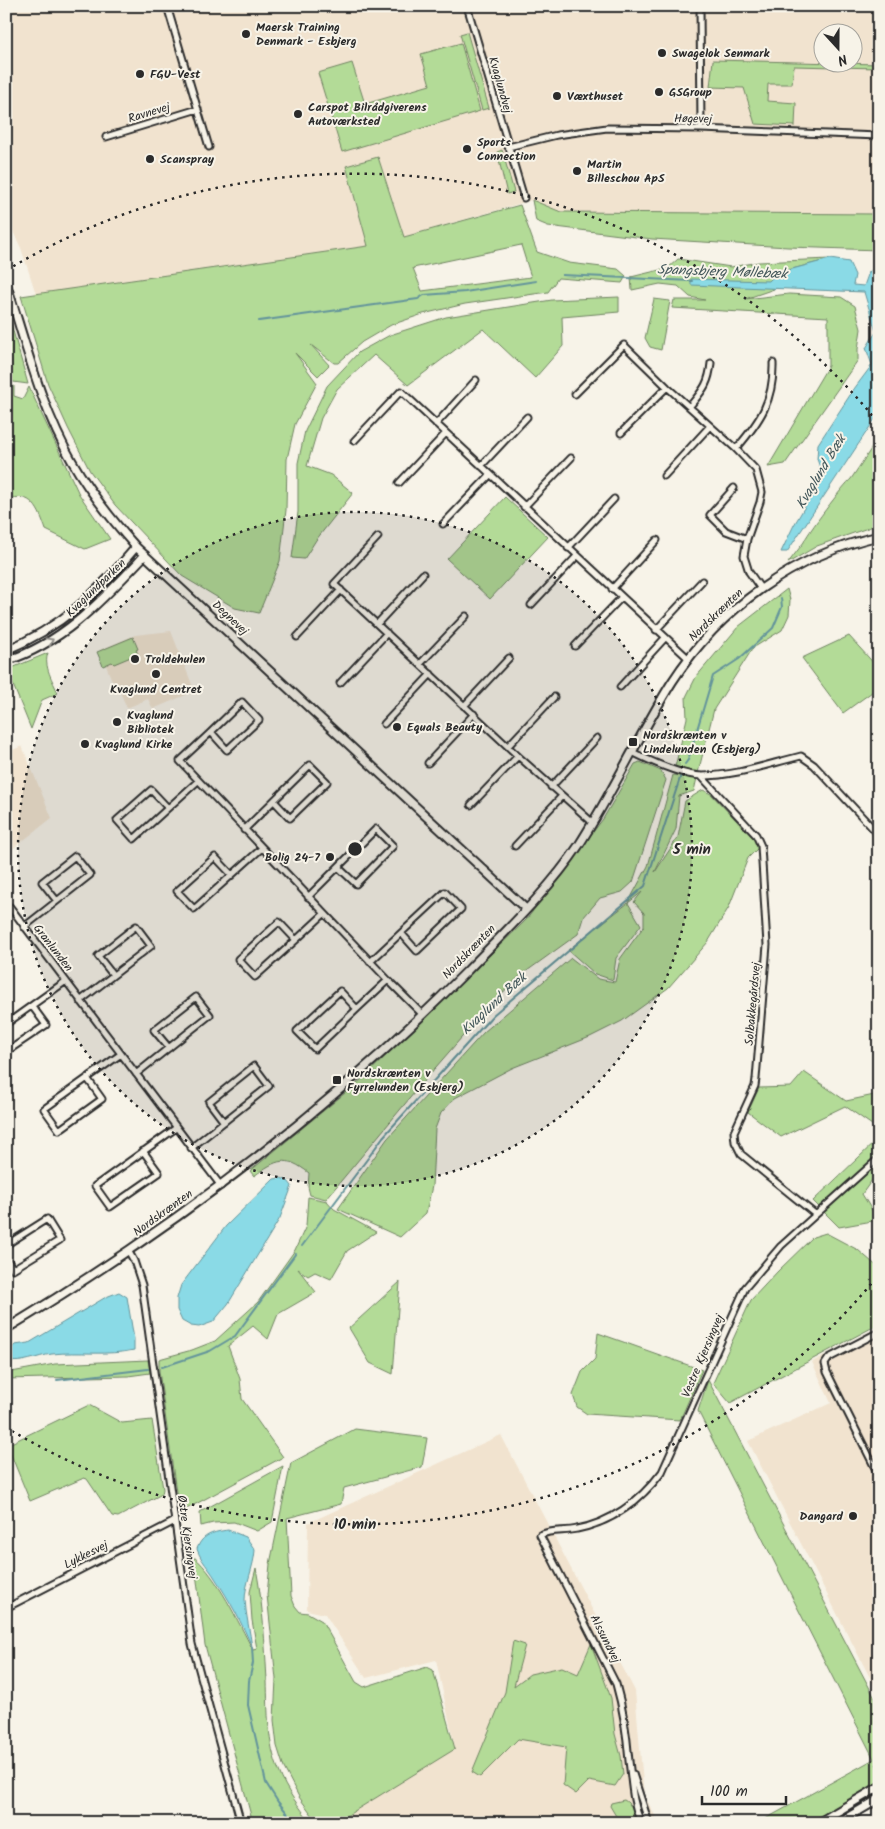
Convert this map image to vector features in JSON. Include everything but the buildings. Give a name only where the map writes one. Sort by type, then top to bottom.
[{"type":"street","points":[[167,6],[209,147]]},
{"type":"street","name":"Kvaglundvej","points":[[467,6],[524,198]]},
{"type":"street","points":[[700,6],[701,129]]},
{"type":"street","name":"Ravnevej","points":[[106,137],[198,109]]},
{"type":"street","name":"Høgevej","points":[[508,147],[557,135],[607,128],[701,129],[879,136]]},
{"type":"street","name":"Degnevej","points":[[6,283],[38,385],[52,418],[71,460],[106,512],[136,547],[526,909]]},
{"type":"street","points":[[575,394],[624,345],[667,387],[736,449],[756,470],[762,492],[744,550],[746,566],[761,589]]},
{"type":"street","points":[[690,406],[705,388],[709,378],[711,363]]},
{"type":"street","points":[[736,449],[762,416],[774,381],[773,363]]},
{"type":"street","points":[[436,424],[476,380]]},
{"type":"street","points":[[621,434],[667,387]]},
{"type":"street","points":[[354,441],[401,391],[688,659]]},
{"type":"street","points":[[480,466],[527,417]]},
{"type":"street","points":[[664,476],[710,426]]},
{"type":"street","points":[[399,483],[446,433]]},
{"type":"street","points":[[524,507],[571,458]]},
{"type":"street","points":[[443,524],[490,474]]},
{"type":"street","points":[[734,488],[710,515],[726,532],[747,539]]},
{"type":"street","points":[[568,548],[614,499]]},
{"type":"street","name":"Nordskrænten","points":[[6,1329],[129,1252],[221,1186],[346,1084],[467,971],[563,868],[593,823],[662,699],[688,659],[711,633],[732,612],[761,589],[794,568],[838,548],[879,536]]},
{"type":"street","points":[[378,538],[334,584],[518,756],[593,823]]},
{"type":"street","points":[[612,589],[658,540]]},
{"type":"street","name":"Kvaglundparken","points":[[6,650],[47,631],[75,610],[96,591],[136,547]]},
{"type":"street","name":"Kvaglundparken","points":[[6,661],[31,651],[68,630],[98,604],[145,555]]},
{"type":"street","points":[[531,605],[577,556]]},
{"type":"street","points":[[376,624],[423,574]]},
{"type":"street","points":[[656,630],[702,581]]},
{"type":"street","points":[[297,637],[341,590]]},
{"type":"street","points":[[575,646],[621,598]]},
{"type":"street","points":[[420,664],[466,616]]},
{"type":"street","points":[[340,683],[387,633]]},
{"type":"street","points":[[620,687],[665,638]]},
{"type":"street","points":[[464,706],[509,658]]},
{"type":"street","points":[[384,724],[431,674]]},
{"type":"street","points":[[508,746],[554,697]]},
{"type":"street","points":[[211,732],[227,750],[259,720],[242,702],[211,732],[180,762],[422,1014]]},
{"type":"street","points":[[428,763],[474,714]]},
{"type":"street","points":[[552,787],[597,738]]},
{"type":"street","points":[[632,752],[658,765],[701,776],[728,774],[801,756],[814,765],[879,835]]},
{"type":"street","points":[[471,805],[518,756]]},
{"type":"street","points":[[244,830],[310,765],[327,782],[290,818],[274,801]]},
{"type":"street","name":"Solbakkegårdsvej","points":[[701,776],[756,835],[762,846],[768,945],[756,1086],[734,1132],[734,1142],[741,1154],[815,1214]]},
{"type":"street","points":[[168,808],[151,790],[117,820],[134,838],[168,808],[198,781]]},
{"type":"street","points":[[515,846],[562,796]]},
{"type":"street","points":[[308,897],[376,828],[393,846],[356,884],[338,867]]},
{"type":"street","points":[[232,875],[215,857],[177,891],[194,909],[232,875],[262,848]]},
{"type":"street","name":"Granlunden","points":[[24,927],[57,901],[90,875],[75,856],[42,882],[57,901]]},
{"type":"street","points":[[370,962],[401,933],[445,892],[461,909],[417,951],[401,933]]},
{"type":"street","name":"Granlunden","points":[[6,909],[10,906],[221,1186]]},
{"type":"street","points":[[296,940],[279,922],[238,959],[255,977],[296,940],[324,914]]},
{"type":"street","points":[[80,1001],[151,946],[136,926],[98,956],[112,975]]},
{"type":"street","points":[[357,1009],[340,990],[297,1031],[315,1049],[388,980]]},
{"type":"street","name":"Granlunden","points":[[6,1024],[66,981]]},
{"type":"street","points":[[136,1074],[169,1048],[210,1015],[196,997],[154,1030],[169,1048]]},
{"type":"street","points":[[6,1052],[46,1025],[32,1006]]},
{"type":"street","points":[[87,1078],[102,1099],[58,1130],[44,1109],[87,1078],[121,1054]]},
{"type":"street","points":[[191,1148],[270,1086],[254,1066],[209,1102],[224,1122]]},
{"type":"street","points":[[143,1151],[158,1173],[110,1207],[95,1186],[143,1151],[176,1128]]},
{"type":"street","name":"Vestre Kjersingvej","points":[[540,1535],[548,1531],[559,1532],[597,1524],[616,1515],[634,1503],[650,1488],[666,1464],[745,1288],[781,1246],[879,1158]]},
{"type":"street","points":[[6,1245],[47,1219],[60,1240],[13,1269],[6,1258]]},
{"type":"street","name":"Østre Kjersingvej","points":[[129,1252],[142,1284],[192,1644],[241,1823]]},
{"type":"street","points":[[879,1332],[829,1358],[825,1364],[827,1372],[879,1476]]},
{"type":"street","name":"Lykkesvej","points":[[6,1608],[175,1520]]},
{"type":"street","name":"Alssundvej","points":[[540,1535],[616,1684],[629,1761],[631,1792],[641,1823]]},
{"type":"street","name":"Alssundvej","points":[[629,1761],[637,1791],[649,1823]]},
{"type":"street","points":[[818,1823],[879,1787]]},
{"type":"street","points":[[838,1823],[879,1800]]},
{"type":"shaded area","points":[[6,6],[879,6],[879,214],[561,212],[532,200],[404,237],[378,157],[346,167],[368,246],[36,294],[21,248],[6,217]]},
{"type":"shaded area","points":[[171,631],[193,687],[186,695],[153,709],[148,699],[127,708],[119,690],[116,691],[100,650],[135,635]]},
{"type":"shaded area","points":[[22,746],[52,818],[6,854],[6,753]]},
{"type":"shaded area","points":[[879,1327],[879,1695],[748,1441],[831,1403],[812,1362]]},
{"type":"shaded area","points":[[501,1435],[635,1691],[644,1795],[659,1823],[345,1823],[342,1819],[455,1748],[436,1660],[366,1678],[325,1614],[307,1610],[308,1523]]},
{"type":"green space","points":[[467,32],[489,108],[482,110],[460,34]]},
{"type":"green space","points":[[461,43],[480,111],[342,152],[318,73],[352,63],[365,104],[430,85],[421,54]]},
{"type":"green space","points":[[713,60],[812,62],[812,66],[794,66],[792,84],[768,84],[767,101],[796,103],[795,126],[755,124],[744,88],[710,87]]},
{"type":"green space","points":[[862,64],[879,64],[879,76],[878,68],[862,68]]},
{"type":"green space","points":[[502,150],[514,192],[507,194],[497,152]]},
{"type":"green space","points":[[378,157],[404,237],[520,205],[537,252],[569,263],[618,269],[626,276],[622,283],[558,278],[548,292],[465,304],[423,314],[391,325],[362,342],[338,363],[334,363],[311,345],[329,365],[318,376],[295,353],[317,383],[295,424],[287,459],[286,510],[280,561],[259,613],[235,608],[182,576],[115,505],[90,471],[48,384],[21,296],[368,246],[346,166]],"holes":[[[521,245],[531,277],[422,291],[413,268]]]},
{"type":"green space","points":[[532,200],[561,212],[879,214],[879,250],[652,239],[548,226],[536,221]]},
{"type":"green space","points":[[678,259],[731,267],[759,262],[830,259],[777,273],[774,289],[745,299],[789,294],[841,297],[855,306],[861,329],[858,360],[785,464],[768,467],[828,366],[828,317],[672,308],[674,300],[705,300],[690,297],[678,286],[660,284],[632,290],[631,277],[668,268]]},
{"type":"green space","points":[[619,297],[619,312],[562,317],[563,346],[535,378],[483,329],[408,385],[374,355],[337,389],[321,418],[307,466],[331,475],[353,493],[316,540],[304,559],[292,558],[298,512],[298,463],[305,431],[327,386],[359,352],[390,335],[446,317],[552,300]]},
{"type":"green space","points":[[654,299],[670,301],[661,350],[650,347],[645,338]]},
{"type":"green space","points":[[6,306],[28,384],[6,381]]},
{"type":"green space","points":[[6,386],[14,386],[14,396],[23,399],[29,387],[79,494],[110,539],[85,549],[46,530],[37,509],[28,500],[15,498],[6,500]]},
{"type":"green space","points":[[879,437],[879,524],[817,546],[788,563],[851,479]]},
{"type":"green space","points":[[505,497],[548,537],[490,599],[447,559]]},
{"type":"green space","points":[[787,589],[790,600],[789,615],[782,630],[753,648],[714,709],[698,773],[675,767],[687,718],[686,697],[696,677],[738,627]]},
{"type":"green space","points":[[849,636],[879,669],[879,687],[843,713],[802,658]]},
{"type":"green space","points":[[133,637],[138,654],[114,664],[112,662],[103,666],[97,652]]},
{"type":"green space","points":[[48,653],[48,668],[58,693],[42,700],[31,729],[7,670]]},
{"type":"green space","points":[[640,762],[661,771],[666,780],[633,882],[622,892],[600,898],[583,918],[578,934],[520,976],[489,1006],[326,1199],[310,1195],[308,1187],[309,1173],[294,1163],[282,1161],[275,1163],[254,1176],[250,1171],[362,1079],[526,920],[603,819],[635,764]]},
{"type":"green space","points":[[673,775],[697,778],[694,791],[679,796],[676,829],[655,872],[678,837],[685,801],[703,790],[711,794],[756,841],[758,848],[748,858],[729,907],[708,942],[668,988],[622,1021],[590,1037],[512,1068],[455,1098],[441,1113],[435,1129],[432,1186],[426,1213],[400,1237],[338,1209],[387,1139],[484,1032],[571,958],[598,979],[615,982],[620,959],[644,926],[644,913],[634,902],[642,892],[628,903],[648,866]]},
{"type":"green space","points":[[628,903],[641,925],[616,958],[613,980],[595,974],[568,950]]},
{"type":"green space","points":[[804,1072],[846,1101],[879,1094],[879,1130],[845,1106],[781,1137],[748,1112],[759,1088],[791,1087]]},
{"type":"green space","points":[[879,1138],[879,1170],[862,1194],[878,1220],[839,1227],[813,1201]]},
{"type":"green space","points":[[308,1197],[327,1201],[334,1209],[376,1232],[347,1251],[331,1279],[315,1272],[308,1276],[298,1269],[316,1292],[278,1314],[268,1339],[253,1326],[228,1346],[240,1379],[242,1399],[283,1457],[179,1513],[159,1371],[159,1359],[192,1350],[215,1341],[258,1302],[295,1250],[306,1226]]},
{"type":"green space","points":[[826,1233],[858,1250],[879,1268],[879,1324],[730,1403],[713,1383],[751,1300],[813,1237]]},
{"type":"green space","points":[[400,1282],[393,1374],[370,1363],[349,1328]]},
{"type":"green space","points":[[598,1333],[702,1370],[680,1420],[587,1414],[577,1407],[573,1395],[582,1372],[595,1359]]},
{"type":"green space","points":[[148,1360],[150,1373],[128,1376],[6,1379],[6,1373],[55,1364]]},
{"type":"green space","points":[[708,1380],[879,1706],[879,1767],[876,1764],[879,1770],[879,1783],[810,1823],[758,1823],[874,1759],[698,1411]]},
{"type":"green space","points":[[89,1405],[122,1423],[152,1420],[163,1489],[162,1494],[118,1517],[112,1516],[87,1479],[84,1478],[30,1501],[7,1445]]},
{"type":"green space","points":[[355,1429],[427,1438],[422,1467],[344,1488],[341,1504],[287,1518],[291,1596],[300,1612],[308,1613],[322,1621],[356,1682],[364,1687],[427,1667],[433,1670],[455,1749],[335,1823],[318,1823],[299,1797],[284,1768],[277,1746],[274,1720],[276,1679],[267,1595],[270,1564],[291,1463]]},
{"type":"green space","points":[[283,1466],[272,1522],[257,1531],[234,1522],[213,1523],[201,1526],[200,1512]]},
{"type":"green space","points":[[194,1557],[219,1588],[253,1650],[257,1649],[250,1592],[256,1568],[263,1624],[272,1749],[285,1785],[311,1823],[293,1823],[289,1816],[291,1823],[253,1823],[205,1645]]},
{"type":"green space","points":[[513,1641],[525,1645],[514,1686],[530,1674],[562,1667],[578,1674],[591,1644],[611,1698],[615,1734],[621,1756],[623,1774],[615,1786],[589,1781],[576,1794],[563,1785],[566,1747],[518,1739],[480,1777],[472,1772],[505,1692]]},
{"type":"green space","points":[[624,1800],[631,1807],[638,1823],[620,1823],[610,1806],[611,1803]]},
{"type":"water","points":[[830,259],[849,262],[855,275],[853,285],[864,286],[869,272],[874,268],[879,268],[879,413],[787,552],[781,552],[794,525],[823,476],[817,459],[818,444],[872,365],[866,348],[876,332],[864,292],[691,285],[691,279],[769,281],[777,273]]},
{"type":"water","points":[[281,1178],[288,1181],[292,1186],[280,1218],[228,1304],[213,1322],[199,1327],[191,1326],[182,1321],[177,1310],[177,1298],[181,1285],[226,1226],[274,1179]]},
{"type":"water","points":[[119,1292],[127,1297],[134,1350],[114,1353],[52,1354],[24,1361],[7,1361],[6,1352],[15,1345],[29,1343],[106,1297]]},
{"type":"water","points":[[228,1530],[246,1537],[255,1550],[245,1600],[252,1647],[231,1604],[197,1549],[205,1537]]},
{"type":"waterway","name":"Spangsbjerg Møllebæk","points":[[562,275],[692,281]]},
{"type":"waterway","name":"Spangsbjerg Møllebæk","points":[[259,321],[418,299],[424,295],[465,292],[536,281]]},
{"type":"waterway","name":"Kvaglund Bæk","points":[[685,764],[688,760],[713,676],[739,659],[773,628],[782,607],[781,598]]},
{"type":"waterway","name":"Kvaglund Bæk","points":[[302,1246],[383,1137],[493,1015],[645,886],[681,775]]},
{"type":"waterway","name":"Kvaglund Bæk","points":[[162,1367],[210,1351],[235,1336],[296,1253]]},
{"type":"waterway","name":"Kvaglund Bæk","points":[[57,1380],[148,1369]]},
{"type":"waterway","points":[[252,1647],[253,1663],[249,1681],[248,1705],[266,1783],[288,1814]]},
{"type":"place","name":"Maersk Training Denmark - Esbjerg","points":[[246,34]]},
{"type":"place","name":"Swagelok Senmark","points":[[662,53]]},
{"type":"place","name":"FGU-Vest","points":[[140,74]]},
{"type":"place","name":"GSGroup","points":[[659,92]]},
{"type":"place","name":"Væxthuset","points":[[557,96]]},
{"type":"place","name":"Carspot Bilrådgiverens Autoværksted","points":[[298,114]]},
{"type":"place","name":"Sports Connection","points":[[467,149]]},
{"type":"place","name":"Scanspray","points":[[150,159]]},
{"type":"place","name":"Martin Billeschou ApS","points":[[577,171]]},
{"type":"place","name":"Troldehulen","points":[[135,659]]},
{"type":"place","name":"Kvaglund Centret","points":[[156,674]]},
{"type":"place","name":"Kvaglund Bibliotek","points":[[117,722]]},
{"type":"place","name":"Equals Beauty","points":[[397,727]]},
{"type":"place","name":"Nordskrænten v Lindelunden (Esbjerg)","points":[[633,742]]},
{"type":"place","name":"Kvaglund Kirke","points":[[85,744]]},
{"type":"place","name":"Bolig 24-7","points":[[330,857]]},
{"type":"place","name":"Nordskrænten v Fyrrelunden (Esbjerg)","points":[[337,1080]]},
{"type":"place","name":"Dangard","points":[[853,1516]]}]
